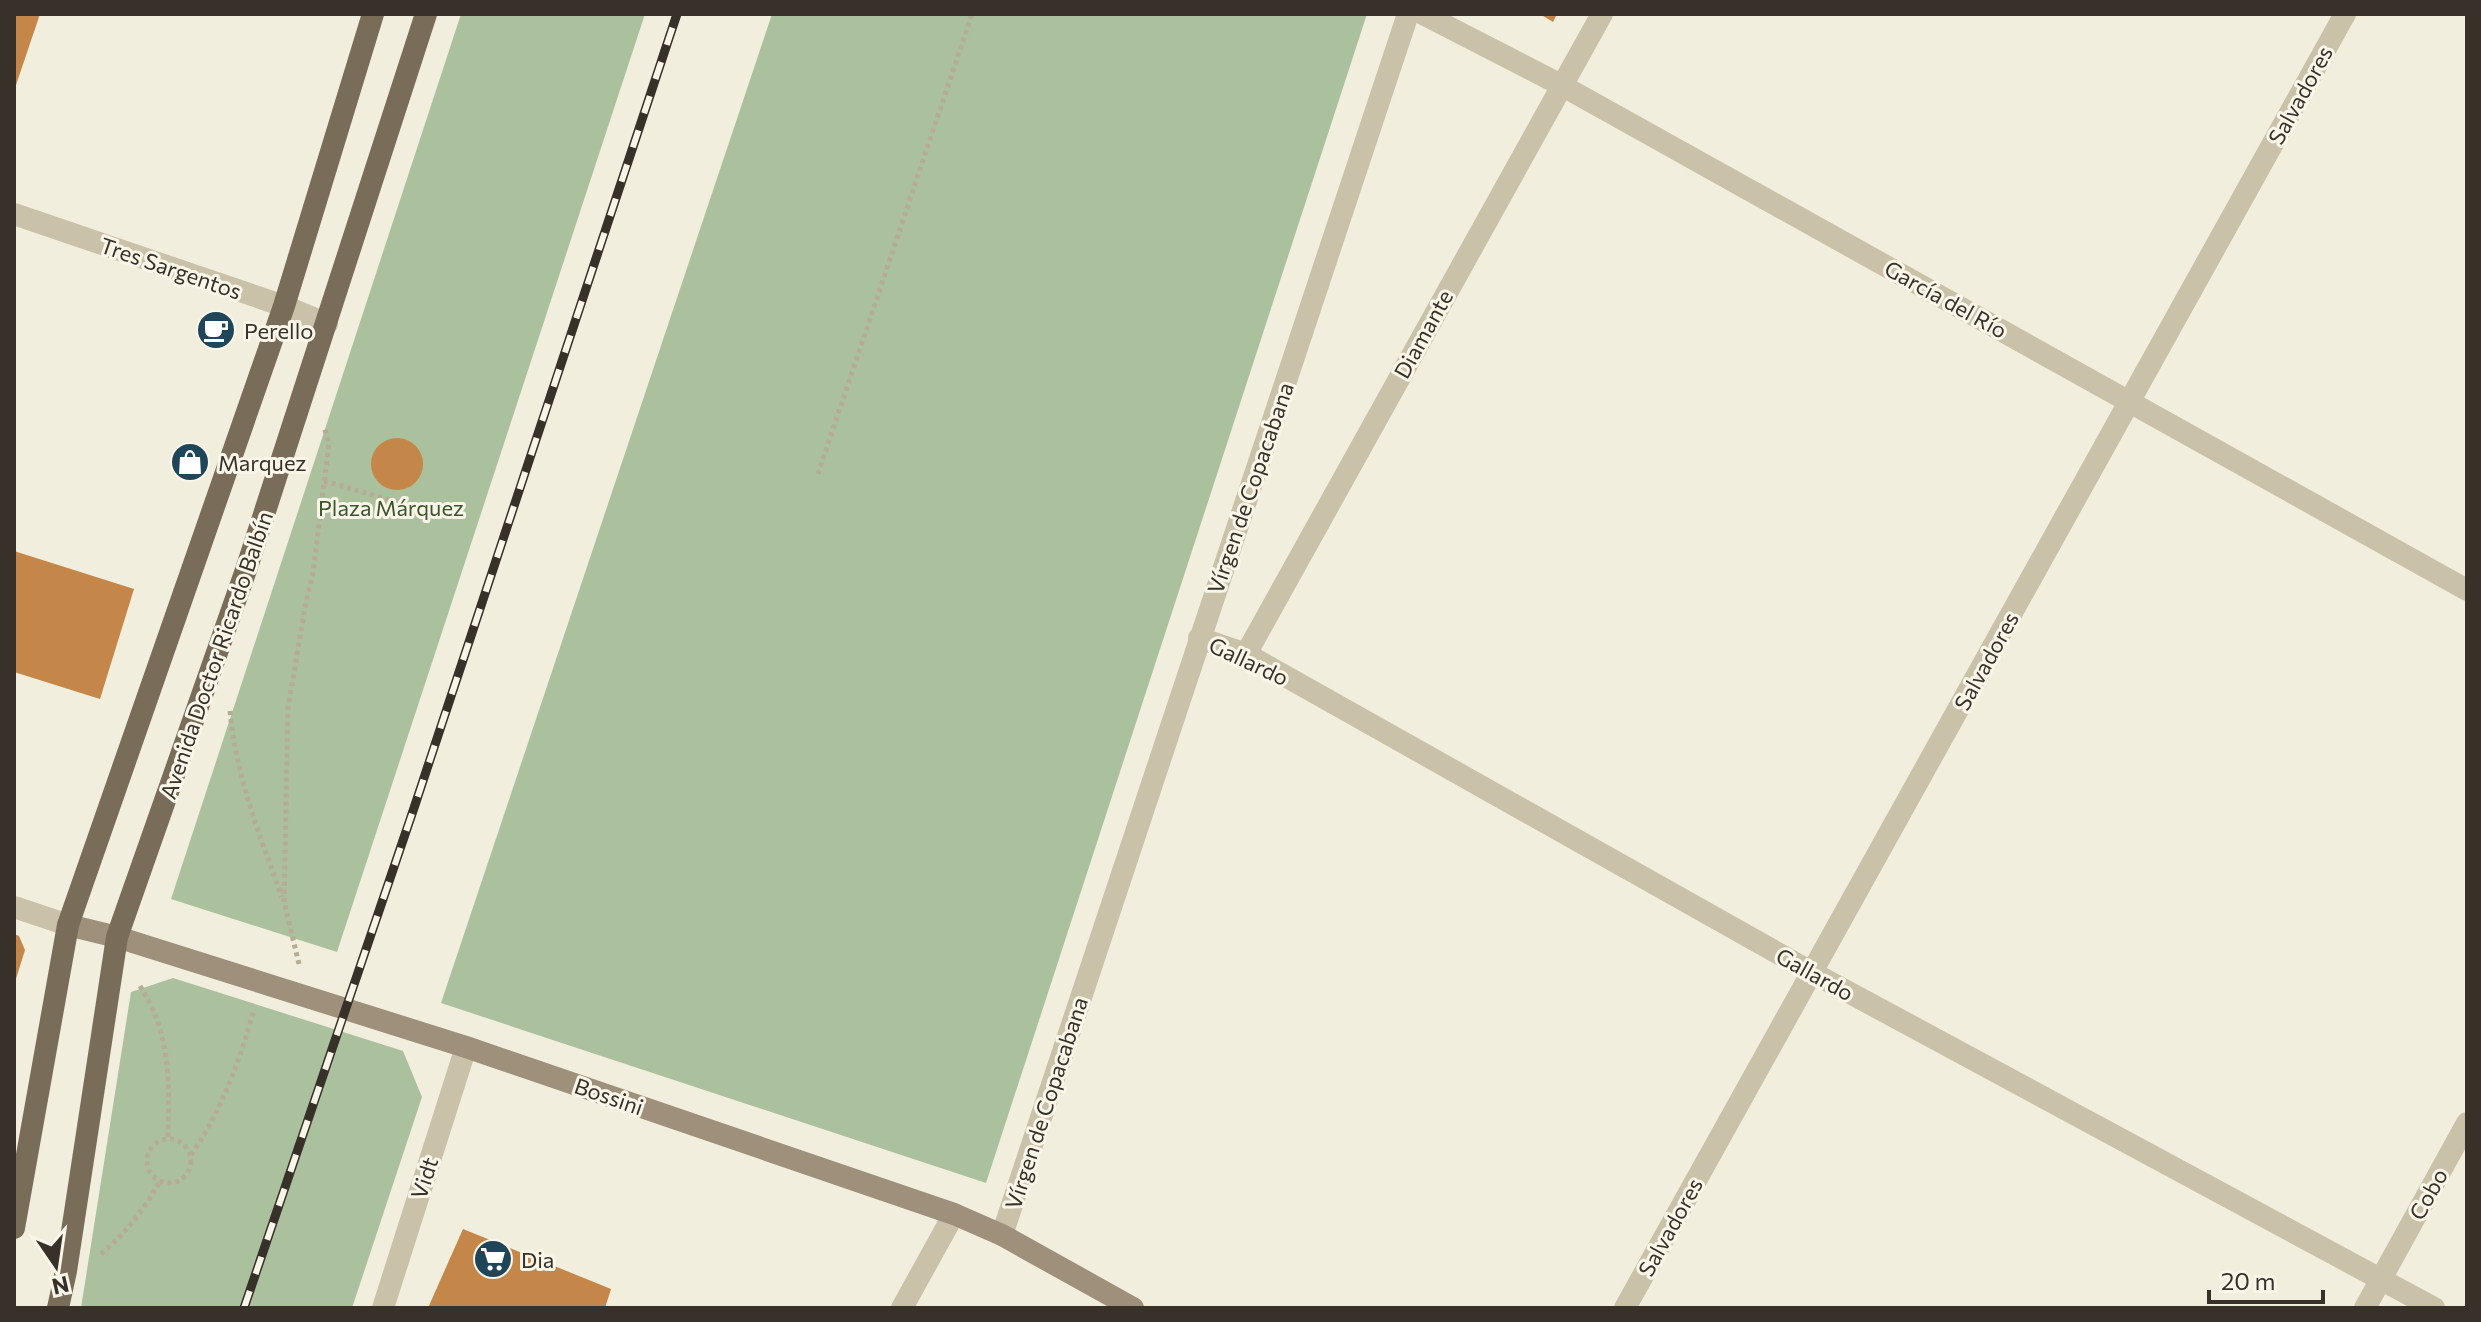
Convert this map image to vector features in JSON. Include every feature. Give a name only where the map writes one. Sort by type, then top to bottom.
[{"type":"main road","points":[[14,1228],[68,925],[284,306],[373,14]]},
{"type":"main road","name":"Avenida Doctor Ricardo Balbín","points":[[58,1308],[117,937],[224,636],[426,14]]},
{"type":"main road","name":"Bossini","points":[[68,925],[117,937],[466,1047],[954,1214],[1002,1235],[1133,1308]]},
{"type":"street","name":"Vírgen de Copacabana","points":[[1002,1235],[1408,14]]},
{"type":"street","name":"García del Río","points":[[1423,14],[1561,85],[2467,590]]},
{"type":"street","name":"Diamante","points":[[1246,654],[1602,14]]},
{"type":"street","name":"Salvadores","points":[[1625,1308],[2345,14]]},
{"type":"street","name":"Tres Sargentos","points":[[14,214],[284,306],[327,324]]},
{"type":"street","name":"Gallardo","points":[[1199,638],[1246,654],[1813,973],[2434,1308]]},
{"type":"street","points":[[14,907],[68,925]]},
{"type":"street","name":"Vidt","points":[[383,1308],[466,1047]]},
{"type":"street","name":"Cobo","points":[[2365,1308],[2467,1123]]},
{"type":"street","points":[[902,1308],[954,1214]]},
{"type":"path","points":[[818,474],[972,14]]},
{"type":"path","points":[[284,902],[288,708],[313,573],[329,443],[308,381]]},
{"type":"path","points":[[324,481],[408,505]]},
{"type":"path","points":[[230,706],[232,734],[243,780],[284,902],[307,997]]},
{"type":"path","points":[[115,961],[137,980],[161,1026],[167,1060],[168,1139]]},
{"type":"path","points":[[191,1155],[183,1143],[168,1139],[155,1144],[148,1156],[149,1171],[167,1183],[181,1180],[190,1169],[191,1155],[224,1100],[262,983]]},
{"type":"path","points":[[66,1271],[99,1256],[123,1236],[160,1181]]},
{"type":"green space","name":"Plaza Márquez","points":[[461,14],[645,14],[337,952],[171,899]]},
{"type":"green space","points":[[772,14],[1367,14],[986,1183],[441,1003]]},
{"type":"green space","points":[[173,978],[403,1051],[422,1097],[352,1308],[81,1308],[131,992]]},
{"type":"building","points":[[14,14],[40,14],[15,88],[14,88]]},
{"type":"building","points":[[1540,14],[1557,14],[1553,22]]},
{"type":"building","points":[[397,438],[415,446],[423,464],[415,482],[397,490],[379,482],[371,464],[379,446]]},
{"type":"building","points":[[14,551],[134,589],[100,699],[14,672]]},
{"type":"building","points":[[14,934],[19,936],[25,950],[15,982]]},
{"type":"building","name":"Dia","points":[[463,1229],[611,1289],[605,1308],[428,1308]]},
{"type":"railway","points":[[244,1308],[414,808],[677,14]]},
{"type":"place","name":"Perello","points":[[216,330]]},
{"type":"place","name":"Marquez","points":[[190,462]]},
{"type":"place","name":"Dia","points":[[493,1259]]}]
